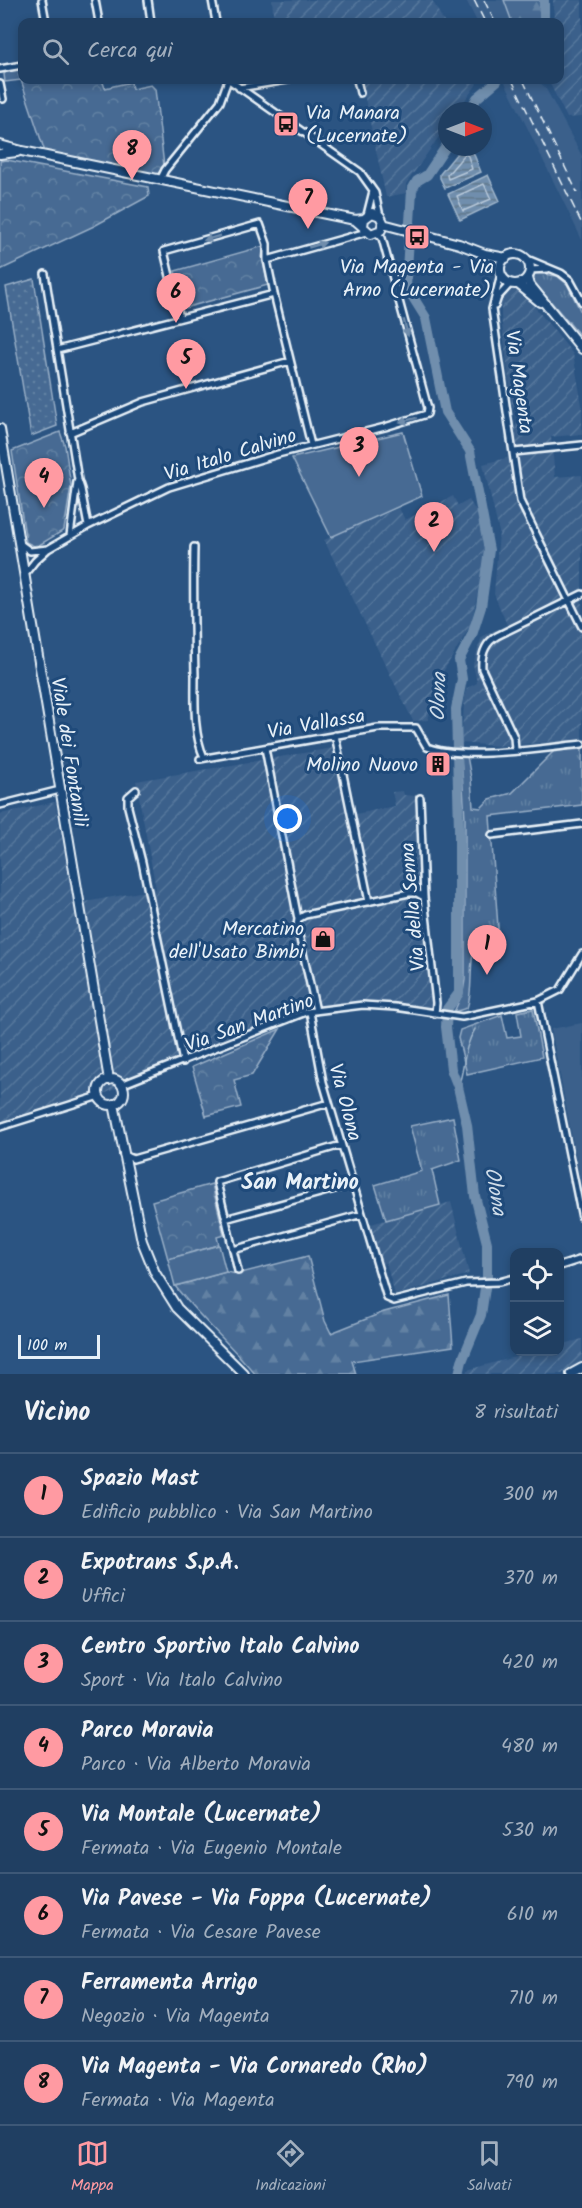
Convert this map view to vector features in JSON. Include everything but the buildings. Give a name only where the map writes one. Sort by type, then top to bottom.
[{"type":"main road","points":[[0,145],[22,152],[355,219],[381,228],[393,228],[459,244],[485,254],[506,258],[516,254],[525,258],[530,285],[582,349]]},
{"type":"main road","points":[[0,153],[22,152]]},
{"type":"main road","points":[[365,223],[374,213],[380,216],[381,228]]},
{"type":"main road","points":[[485,254],[504,279],[552,312]]},
{"type":"main road","points":[[500,271],[506,258]]},
{"type":"main road","points":[[514,284],[529,274]]},
{"type":"main road","name":"Viale dei Fontanili","points":[[0,429],[109,1080]]},
{"type":"main road","points":[[109,1080],[117,1081],[121,1085],[122,1098],[114,1104],[105,1103],[99,1096],[100,1085],[109,1080]]},
{"type":"main road","points":[[114,1104],[142,1241],[161,1284],[177,1308],[244,1374]]},
{"type":"main road","points":[[571,1374],[582,1368]]},
{"type":"street","points":[[42,0],[45,18]]},
{"type":"street","points":[[95,0],[98,18]]},
{"type":"street","points":[[148,0],[150,18]]},
{"type":"street","points":[[212,0],[215,18]]},
{"type":"street","points":[[0,69],[18,66]]},
{"type":"street","points":[[0,84],[3,99]]},
{"type":"street","points":[[160,180],[163,173],[220,102],[227,84]]},
{"type":"street","points":[[234,84],[360,172],[377,198],[380,216]]},
{"type":"street","points":[[238,87],[259,84]]},
{"type":"street","points":[[358,84],[360,93]]},
{"type":"street","points":[[267,260],[365,223],[373,191]]},
{"type":"street","points":[[180,318],[164,251],[260,224],[267,244],[267,260],[274,294],[311,445]]},
{"type":"street","name":"Via Italo Calvino","points":[[24,575],[30,565],[48,549],[88,526],[169,487],[311,445],[425,416],[428,413],[381,228]]},
{"type":"street","points":[[525,258],[561,273],[570,280],[582,302]]},
{"type":"street","points":[[529,274],[550,268]]},
{"type":"street","name":"Via Magenta","points":[[500,271],[492,309],[521,504],[582,627]]},
{"type":"street","points":[[45,274],[78,480],[88,526]]},
{"type":"street","name":"Via Magenta","points":[[494,316],[495,303],[514,284]]},
{"type":"street","points":[[57,350],[274,294]]},
{"type":"street","points":[[70,433],[143,402],[290,361]]},
{"type":"street","name":"Via Magenta","points":[[514,452],[582,445]]},
{"type":"street","points":[[70,536],[78,480]]},
{"type":"street","points":[[19,543],[30,551],[48,549]]},
{"type":"street","name":"Via Vallassa","points":[[194,547],[192,624],[195,710],[202,758],[378,728],[414,728],[418,730],[427,747],[453,753],[515,750]]},
{"type":"street","points":[[582,594],[493,638],[484,652],[481,666],[514,737],[515,750],[582,744]]},
{"type":"street","points":[[335,735],[369,902]]},
{"type":"street","name":"Via Olona","points":[[265,748],[298,919],[297,926],[329,1103],[387,1298],[390,1300],[475,1282],[510,1279]]},
{"type":"street","points":[[0,805],[60,790]]},
{"type":"street","points":[[136,790],[128,797],[128,807],[142,862],[183,1062]]},
{"type":"street","name":"Via della Senna","points":[[420,798],[424,897],[438,1015]]},
{"type":"street","points":[[492,835],[582,824]]},
{"type":"street","points":[[298,919],[305,915],[414,893],[424,897]]},
{"type":"street","name":"Via San Martino","points":[[121,1085],[313,1011],[363,1005],[395,1007],[453,1017],[470,1016],[538,1001],[560,990],[582,954]]},
{"type":"street","points":[[538,1001],[582,1218]]},
{"type":"street","points":[[0,1127],[99,1096]]},
{"type":"street","points":[[126,1168],[133,1159],[329,1103]]},
{"type":"street","points":[[238,1271],[217,1182],[342,1145]]},
{"type":"street","points":[[123,1155],[133,1159]]},
{"type":"street","points":[[225,1219],[353,1184]]},
{"type":"street","points":[[233,1250],[362,1214]]},
{"type":"street","points":[[564,1265],[582,1260]]},
{"type":"shaded area","points":[[272,0],[432,0],[442,18],[274,18]]},
{"type":"shaded area","points":[[466,0],[504,0],[511,18],[475,18]]},
{"type":"shaded area","points":[[553,0],[582,0],[582,117],[567,118],[550,84],[564,84],[564,18],[554,18]]},
{"type":"shaded area","points":[[362,84],[477,84],[464,102],[438,102],[438,138],[406,184],[406,193],[386,197]]},
{"type":"shaded area","points":[[506,84],[542,84],[545,87],[582,156],[582,240]]},
{"type":"shaded area","points":[[514,289],[525,295],[573,354],[582,405],[582,434],[551,437],[555,477],[582,475],[582,740],[498,746],[461,743],[465,693],[467,688],[477,683],[473,664],[481,639],[507,625],[494,594],[499,532],[483,464],[518,455],[515,426],[519,421],[516,409],[512,406],[501,316],[501,303],[504,297]]},
{"type":"shaded area","points":[[453,496],[458,506],[469,500],[479,516],[484,547],[483,566],[471,625],[437,682],[428,720],[413,721],[324,540],[399,508],[405,520]]},
{"type":"shaded area","points":[[333,748],[346,816],[395,806],[392,792],[403,791],[404,795],[416,796],[432,1009],[395,1002],[363,1000],[300,1009],[99,1096],[0,1124],[0,814],[55,802],[74,904],[156,889],[136,781]]},
{"type":"shaded area","points":[[582,1023],[582,1189],[551,1029]]},
{"type":"shaded area","points":[[451,1202],[469,1274],[395,1295],[386,1263],[382,1264],[371,1224]]},
{"type":"shaded area","points":[[582,1339],[582,1363],[562,1374],[466,1374],[467,1370],[519,1356],[564,1356],[564,1344]]},
{"type":"green space","points":[[504,0],[541,0],[541,18],[511,18]]},
{"type":"green space","points":[[18,69],[18,80],[5,82],[4,74]]},
{"type":"green space","points":[[22,84],[104,84],[105,88],[131,84],[132,89],[151,85],[155,89],[164,166],[156,176],[45,152]]},
{"type":"green space","points":[[7,160],[148,187],[149,196],[94,226],[0,270],[0,161]]},
{"type":"green space","points":[[264,246],[262,257],[268,285],[184,308],[175,271]]},
{"type":"green space","points":[[536,273],[557,276],[567,284],[582,314],[582,338],[534,282],[533,275]]},
{"type":"green space","points":[[34,279],[57,426],[31,436],[6,287]]},
{"type":"green space","points":[[60,432],[65,446],[71,486],[64,530],[36,547],[26,542],[12,451]]},
{"type":"green space","points":[[403,432],[422,496],[331,537],[292,458]]},
{"type":"green space","points":[[582,749],[582,805],[490,816],[499,941],[475,945],[467,1008],[454,1012],[463,992],[465,980],[465,818],[461,756],[467,756],[473,807],[481,808],[490,799],[512,793],[554,751]]},
{"type":"green space","points":[[533,1009],[542,1057],[467,1074],[458,1038],[460,1030],[502,1015],[507,1038],[521,1036],[517,1012]]},
{"type":"green space","points":[[280,1029],[252,1075],[234,1080],[241,1107],[206,1116],[192,1067]]},
{"type":"green space","points":[[453,1117],[461,1160],[432,1170],[440,1205],[386,1220],[375,1185],[422,1171],[410,1126]]},
{"type":"green space","points":[[212,1184],[224,1235],[217,1237],[219,1245],[168,1259],[152,1201]]},
{"type":"green space","points":[[219,1245],[226,1272],[175,1286],[168,1259]]},
{"type":"green space","points":[[308,1256],[325,1321],[331,1333],[384,1312],[449,1295],[453,1346],[352,1361],[356,1374],[255,1374],[175,1286],[226,1272],[237,1274]]},
{"type":"water","points":[[455,156],[475,156],[481,172],[445,188],[440,174]]},
{"type":"water","points":[[488,175],[500,201],[460,220],[448,194]]},
{"type":"waterway","name":"Olona","points":[[544,0],[544,18]]},
{"type":"waterway","name":"Olona","points":[[475,102],[493,84]]},
{"type":"waterway","name":"Olona","points":[[440,156],[427,175],[417,181],[412,190],[406,286],[426,318],[445,412],[470,451],[489,550],[481,607],[472,635],[459,660],[462,679],[456,709],[459,993],[447,1009],[446,1027],[451,1069],[467,1125],[475,1196],[487,1243],[487,1277]]},
{"type":"waterway","points":[[458,1087],[468,1044],[475,1029]]},
{"type":"waterway","name":"Olona","points":[[459,1374],[481,1315],[485,1288]]},
{"type":"railway","points":[[474,0],[483,18]]},
{"type":"railway","points":[[484,0],[493,18]]},
{"type":"railway","points":[[514,84],[582,224]]},
{"type":"railway","points":[[525,84],[577,192]]},
{"type":"place","name":"Via Manara (Lucernate)","points":[[286,124]]},
{"type":"place","name":"Via Magenta - Via Cornaredo (Rho)","points":[[132,180]]},
{"type":"place","name":"Ferramenta Arrigo","points":[[308,229]]},
{"type":"place","name":"Via Magenta - Via Arno (Lucernate)","points":[[417,237]]},
{"type":"place","name":"Via Pavese - Via Foppa (Lucernate)","points":[[176,323]]},
{"type":"place","name":"Via Montale (Lucernate)","points":[[186,389]]},
{"type":"place","name":"Centro Sportivo Italo Calvino","points":[[359,477]]},
{"type":"place","name":"Parco Moravia","points":[[44,508]]},
{"type":"place","name":"Expotrans S.p.A.","points":[[434,552]]},
{"type":"place","name":"Molino Nuovo","points":[[438,764]]},
{"type":"place","name":"Mercatino dell'Usato Bimbi","points":[[323,939]]},
{"type":"place","name":"Spazio Mast","points":[[487,975]]},
{"type":"district","name":"San Martino","points":[[300,1181]]}]
